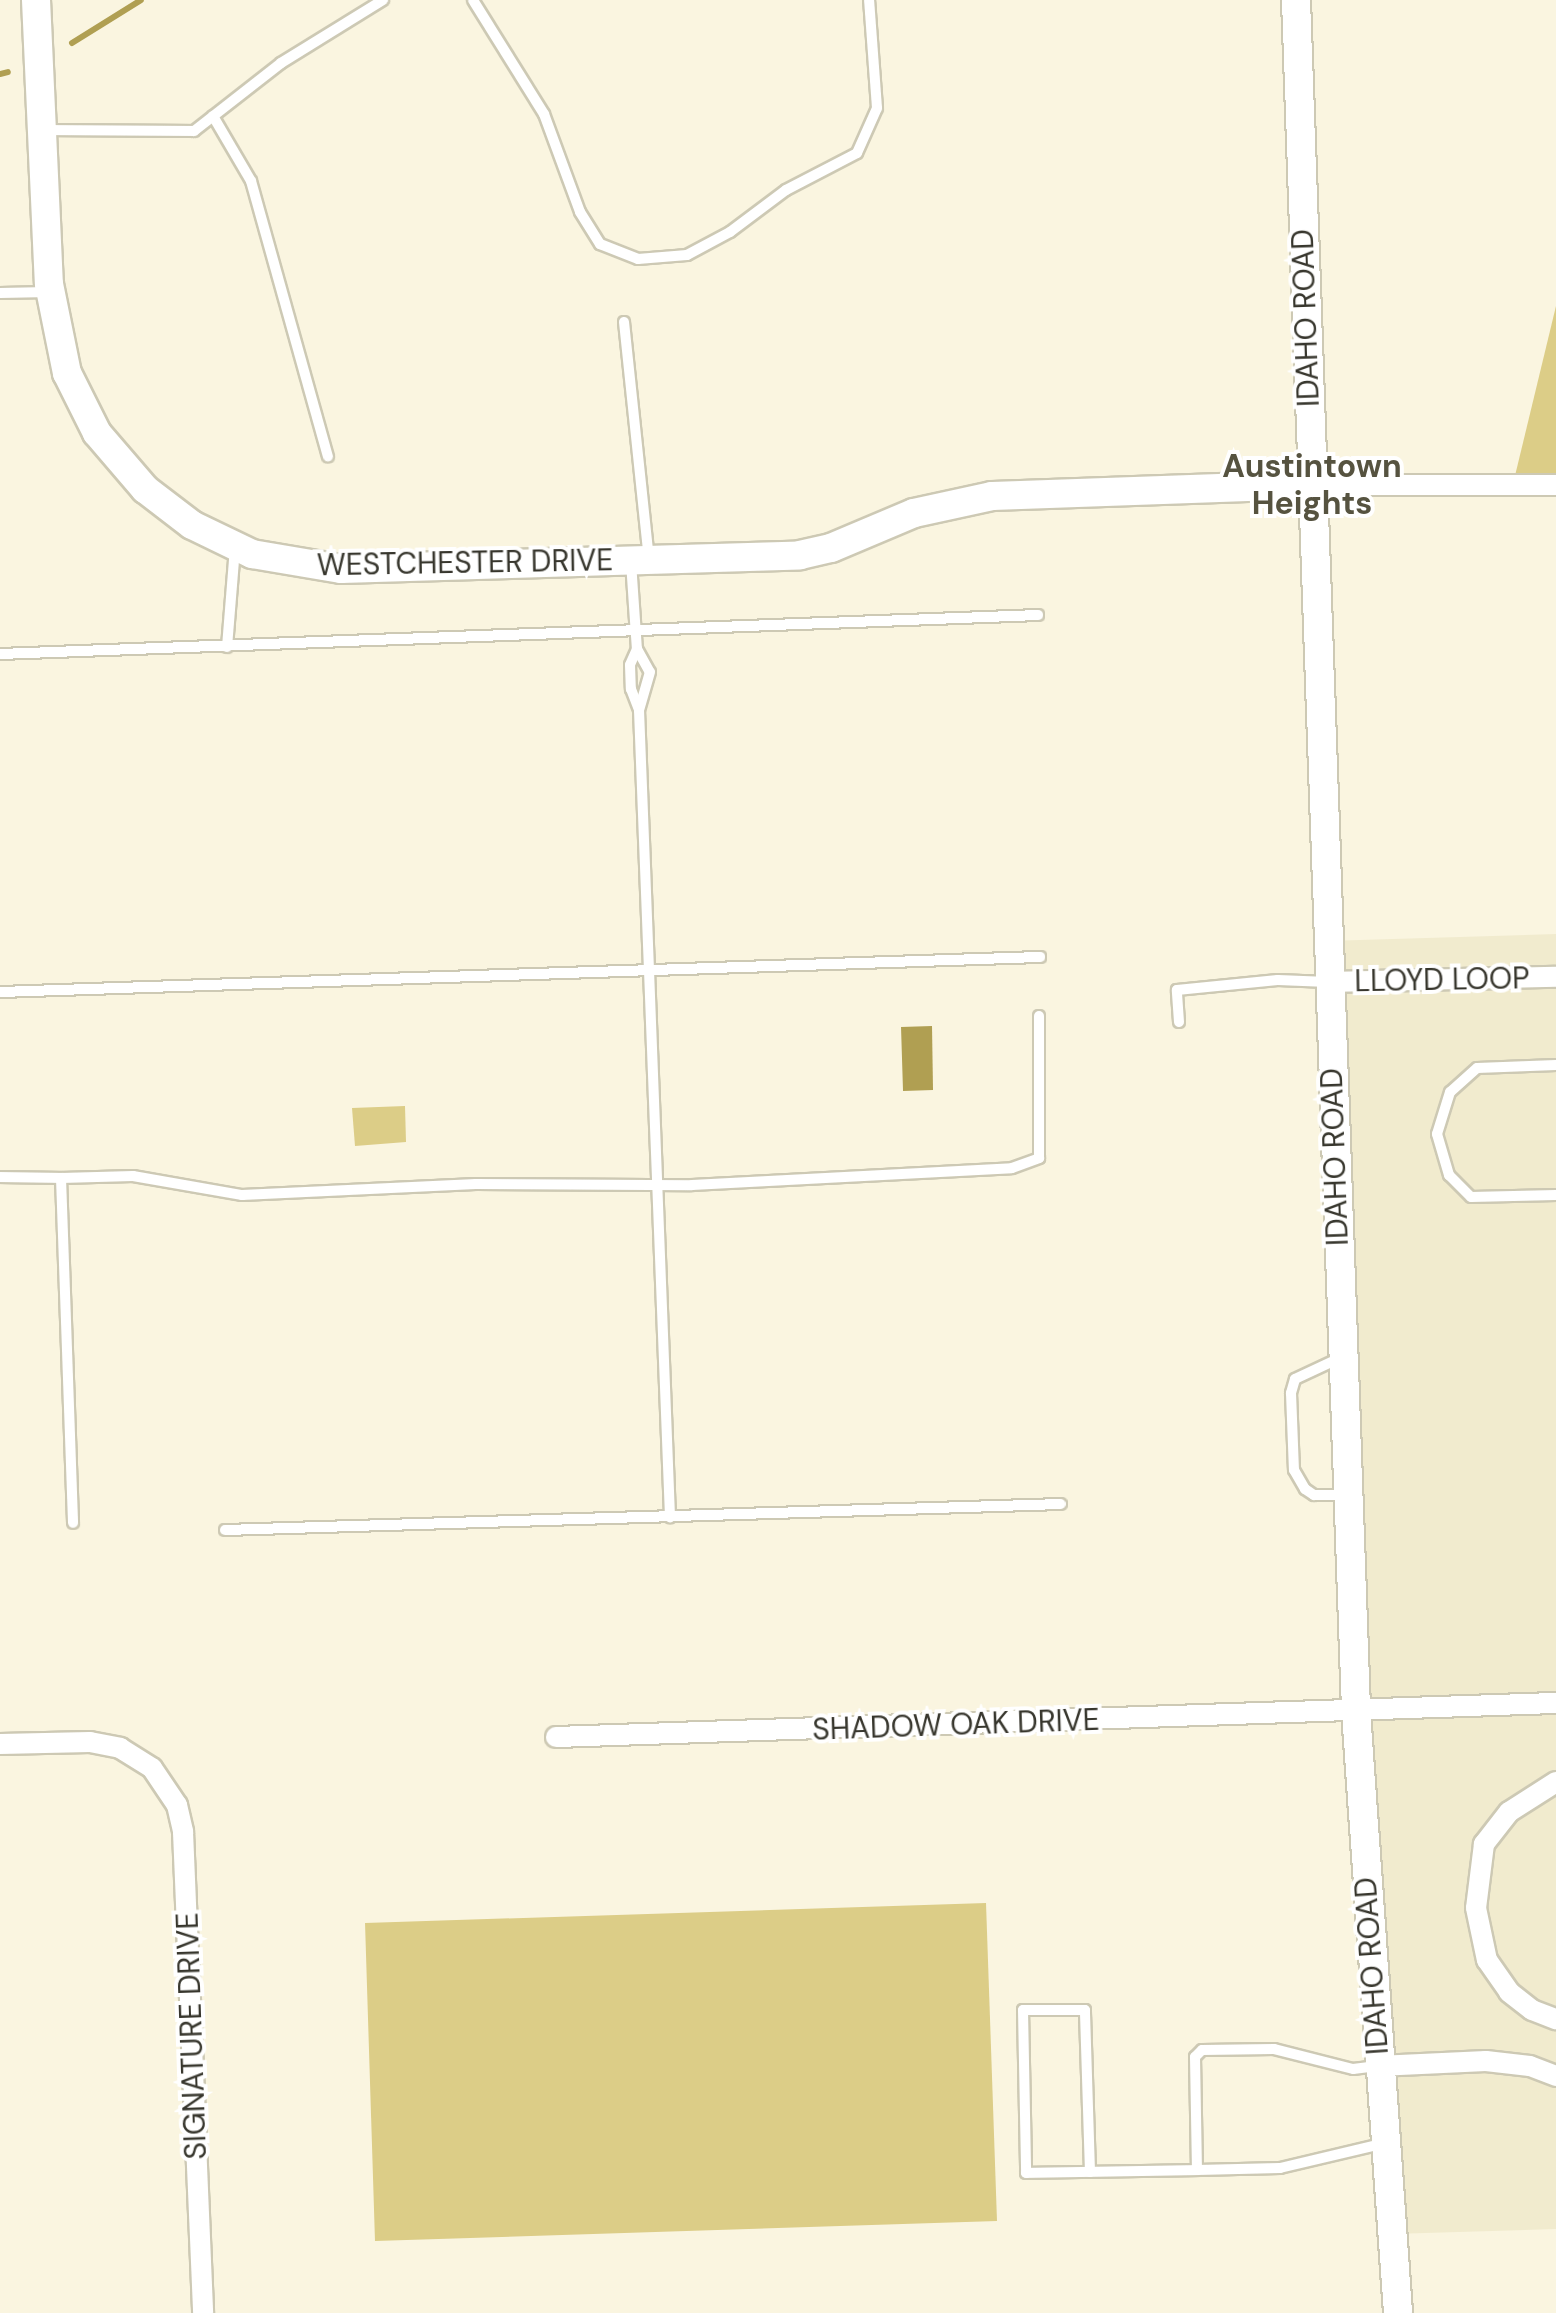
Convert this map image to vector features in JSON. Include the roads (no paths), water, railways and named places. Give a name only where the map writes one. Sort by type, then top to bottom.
[{"type":"street","name":"WESTCHESTER DRIVE","points":[[36,0],[50,292],[67,373],[97,433],[118,461],[166,507],[236,547],[294,564],[341,570],[810,554],[914,513],[992,496],[1312,485]]},
{"type":"street","name":"IDAHO ROAD","points":[[1296,0],[1356,1712],[1398,2313]]},
{"type":"street","points":[[1312,485],[1556,485]]},
{"type":"street","name":"LLOYD LOOP","points":[[1328,982],[1556,977]]},
{"type":"street","name":"SHADOW OAK DRIVE","points":[[556,1737],[1556,1703]]},
{"type":"street","name":"SIGNATURE DRIVE","points":[[0,1744],[98,1742],[120,1748],[152,1768],[177,1805],[184,1832],[203,2313]]},
{"type":"street","points":[[1556,1782],[1509,1812],[1484,1844],[1476,1908],[1487,1960],[1509,1992],[1532,2010],[1556,2018]]},
{"type":"street","points":[[1378,2066],[1486,2061],[1530,2066],[1556,2076]]},
{"type":"lane","points":[[42,130],[194,130],[282,63],[383,0]]},
{"type":"lane","points":[[473,0],[544,114],[580,212],[600,244],[638,259],[687,255],[730,232],[786,190],[857,153],[876,108],[869,0]]},
{"type":"lane","points":[[213,116],[250,181],[328,456]]},
{"type":"lane","points":[[0,293],[50,292]]},
{"type":"lane","points":[[624,322],[640,560],[637,649],[650,672],[640,710],[670,1517]]},
{"type":"lane","points":[[227,647],[236,547]]},
{"type":"lane","points":[[0,654],[1038,615]]},
{"type":"lane","points":[[637,649],[630,665],[631,689],[640,710]]},
{"type":"lane","points":[[0,992],[1040,957]]},
{"type":"lane","points":[[1178,1022],[1177,990],[1278,980],[1328,982]]},
{"type":"lane","points":[[0,1178],[133,1176],[242,1196],[492,1184],[658,1186],[1012,1168],[1039,1158],[1040,1016]]},
{"type":"lane","points":[[1556,1065],[1478,1068],[1450,1092],[1437,1134],[1449,1175],[1471,1197],[1556,1195]]},
{"type":"lane","points":[[62,1178],[74,1523]]},
{"type":"lane","points":[[1342,1356],[1295,1378],[1291,1392],[1294,1470],[1314,1495],[1348,1496]]},
{"type":"lane","points":[[225,1530],[1061,1504]]},
{"type":"lane","points":[[1090,2172],[1085,2010],[1024,2010],[1026,2173],[1090,2172],[1197,2170],[1280,2168],[1386,2143]]},
{"type":"lane","points":[[1197,2170],[1195,2057],[1202,2050],[1274,2049],[1353,2069],[1378,2066]]},
{"type":"waterway","points":[[72,43],[141,0]]},
{"type":"waterway","points":[[0,74],[8,72]]},
{"type":"district","name":"Austintown Heights","points":[[1312,486]]}]
